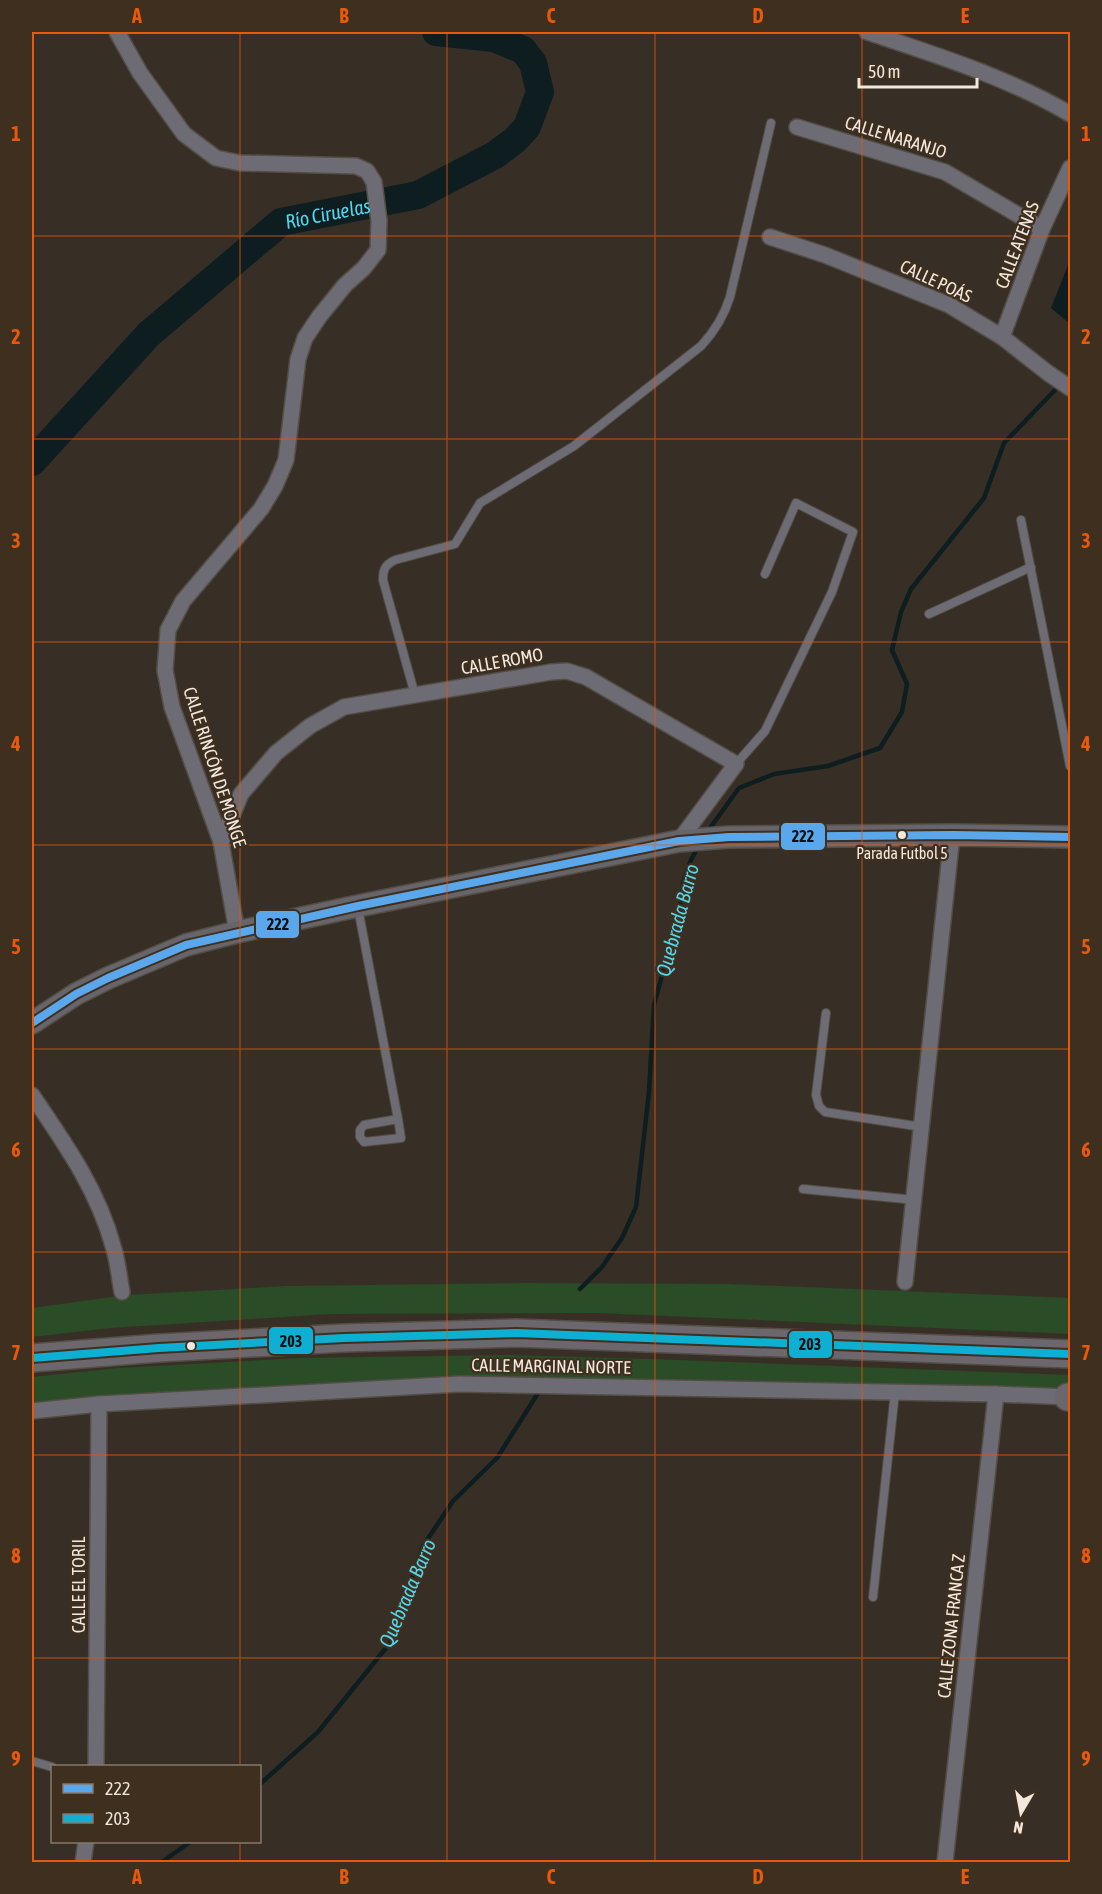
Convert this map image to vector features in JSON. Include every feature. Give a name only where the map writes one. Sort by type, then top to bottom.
[{"type":"highway","points":[[32,1358],[159,1347],[516,1333],[1071,1354]]},
{"type":"main road","points":[[32,1023],[76,994],[140,962],[186,945],[358,906],[685,841],[729,837],[952,835],[1071,837]]},
{"type":"street","name":"CALLE RINCÓN DE MONGE","points":[[117,32],[140,73],[184,134],[216,158],[240,163],[356,166],[367,171],[374,182],[379,221],[378,250],[364,268],[345,285],[305,338],[298,359],[286,460],[275,486],[261,509],[183,601],[168,630],[165,670],[172,707],[221,842],[237,932]]},
{"type":"street","points":[[867,32],[963,65],[1032,94],[1071,114]]},
{"type":"street","name":"CALLE NARANJO","points":[[797,127],[945,172],[1042,229]]},
{"type":"street","name":"CALLE ATENAS","points":[[1002,337],[1042,229],[1071,168]]},
{"type":"street","name":"CALLE POÁS","points":[[770,237],[825,255],[948,305],[1002,337],[1071,388]]},
{"type":"street","name":"CALLE ROMO","points":[[221,842],[241,794],[276,753],[310,726],[345,707],[442,692],[514,677],[567,671],[586,676],[736,765]]},
{"type":"street","points":[[685,841],[736,765]]},
{"type":"street","points":[[905,1282],[952,835]]},
{"type":"street","points":[[32,1095],[73,1155],[103,1213],[114,1247],[122,1292]]},
{"type":"street","name":"CALLE MARGINAL NORTE","points":[[32,1411],[99,1404],[460,1384],[1070,1397]]},
{"type":"street","name":"CALLE ZONA FRANCA Z","points":[[945,1863],[996,1394]]},
{"type":"street","name":"CALLE EL TORIL","points":[[96,1765],[99,1404]]},
{"type":"street","points":[[83,1863],[86,1843]]},
{"type":"lane","points":[[415,695],[383,580],[386,564],[455,544],[480,503],[574,446],[700,346],[713,332],[725,312],[730,297],[771,123]]},
{"type":"lane","points":[[736,765],[765,731],[832,592],[853,532],[796,503],[765,573]]},
{"type":"lane","points":[[1021,520],[1071,766]]},
{"type":"lane","points":[[929,615],[1031,567]]},
{"type":"lane","points":[[358,906],[398,1119],[401,1138],[372,1143],[364,1142],[360,1137],[360,1130],[364,1125],[398,1119]]},
{"type":"lane","points":[[826,1013],[816,1095],[819,1106],[825,1112],[922,1127]]},
{"type":"lane","points":[[803,1189],[915,1200]]},
{"type":"lane","points":[[873,1597],[895,1392]]},
{"type":"lane","points":[[32,1761],[51,1767]]},
{"type":"green space","points":[[525,1283],[729,1284],[1070,1298],[1070,1334],[599,1313],[331,1314],[110,1328],[32,1337],[32,1308],[127,1295],[286,1286]]},
{"type":"green space","points":[[509,1355],[1070,1375],[1070,1391],[810,1382],[551,1379],[291,1385],[161,1392],[32,1403],[32,1377],[118,1368],[301,1358]]},
{"type":"shaded area","points":[[1070,260],[1070,324],[1051,308]]},
{"type":"waterway","name":"Río Ciruelas","points":[[32,462],[149,334],[281,222],[418,195],[495,155],[515,140],[527,127],[540,92],[533,63],[523,50],[494,38],[436,32]]},
{"type":"waterway","name":"Quebrada Barro","points":[[707,832],[739,788],[774,774],[828,766],[880,748],[902,712],[907,684],[892,650],[901,612],[911,589],[984,498],[1004,443],[1055,390]]},
{"type":"waterway","name":"Quebrada Barro","points":[[580,1289],[602,1267],[622,1238],[636,1207],[649,1092],[654,1005],[679,913],[684,879],[698,847]]},
{"type":"waterway","name":"Quebrada Barro","points":[[261,1783],[318,1732],[390,1643],[423,1546],[453,1501],[497,1458],[540,1390]]},
{"type":"waterway","name":"Quebrada Barro","points":[[162,1862],[189,1843]]},
{"type":"transit line","name":"222","points":[[32,1023],[76,994],[186,945],[358,906],[679,841],[729,837],[952,835],[1070,837]]},
{"type":"transit line","name":"203","points":[[32,1358],[159,1348],[344,1338],[516,1333],[1070,1354]]},
{"type":"place","name":"Parada Futbol 5","points":[[902,835]]}]
